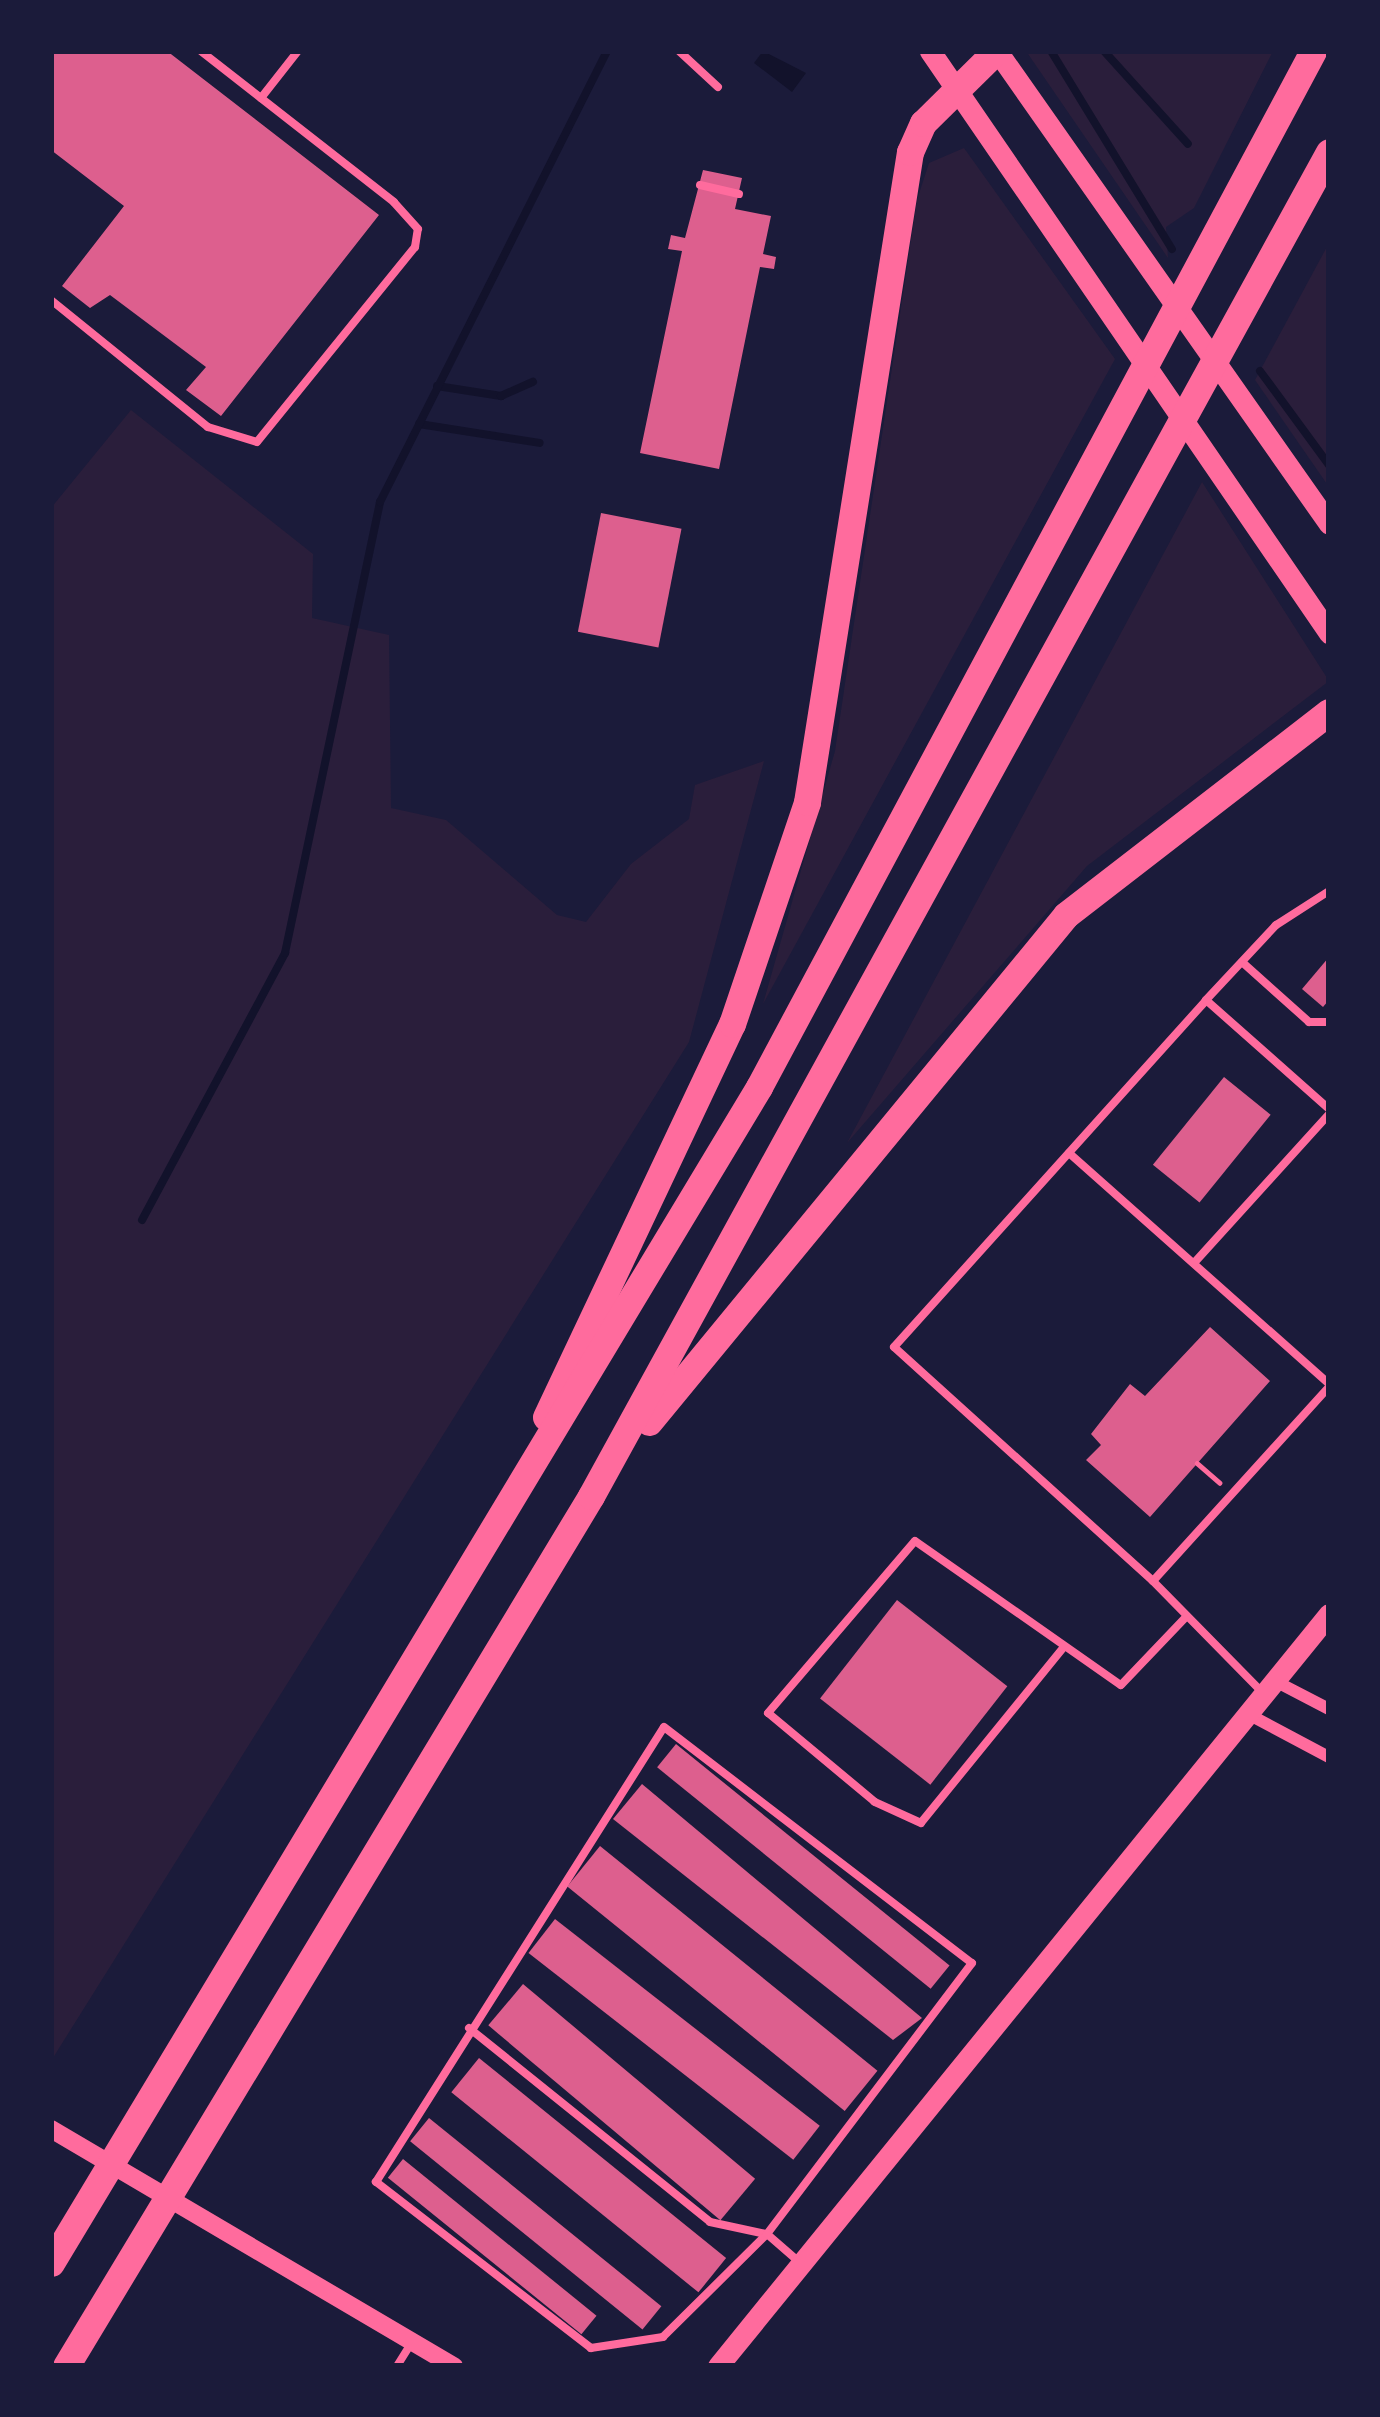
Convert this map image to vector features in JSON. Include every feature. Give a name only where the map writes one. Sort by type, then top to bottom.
[{"type":"highway","points":[[472,1573],[732,1024],[807,802],[910,152],[997,51]]},
{"type":"highway","points":[[51,2263],[472,1573],[759,1088],[1228,218],[1313,51]]},
{"type":"highway","points":[[66,2366],[591,1496],[1134,522],[1329,152]]},
{"type":"highway","points":[[591,1496],[1066,915],[1329,712]]},
{"type":"main road","points":[[929,51],[1329,633]]},
{"type":"main road","points":[[997,51],[1329,524]]},
{"type":"main road","points":[[718,2366],[799,2260],[1329,1615]]},
{"type":"street","points":[[1270,1688],[1329,1709]]},
{"type":"street","points":[[1248,1714],[1329,1757]]},
{"type":"street","points":[[51,2129],[245,2236],[454,2366]]},
{"type":"lane","points":[[51,300],[208,427],[237,444],[273,433],[418,230],[201,51]]},
{"type":"lane","points":[[261,98],[298,51]]},
{"type":"lane","points":[[679,51],[718,87]]},
{"type":"lane","points":[[700,185],[739,194]]},
{"type":"lane","points":[[1270,1688],[894,1347],[1242,962],[1329,891]]},
{"type":"lane","points":[[1242,962],[1309,1022],[1329,1022]]},
{"type":"lane","points":[[1194,1262],[1329,1112],[1206,1000]]},
{"type":"lane","points":[[1069,1153],[1329,1385],[1153,1581]]},
{"type":"lane","points":[[1064,1648],[921,1823],[875,1802],[768,1713],[915,1541],[1121,1685],[1187,1616]]},
{"type":"lane","points":[[668,1729],[972,1964],[767,2234],[652,2340],[585,2346],[377,2186],[656,1732],[668,1729]]},
{"type":"lane","points":[[470,2028],[710,2222],[767,2234],[799,2260]]},
{"type":"lane","points":[[397,2366],[413,2341]]},
{"type":"path","points":[[1197,1463],[1232,1493]]},
{"type":"shaded area","points":[[763,51],[806,73],[792,92],[754,63]]},
{"type":"shaded area","points":[[1026,51],[1273,51],[1194,208],[1166,227],[1168,258]]},
{"type":"shaded area","points":[[964,148],[1115,359],[763,1004],[835,751],[917,200],[929,163]]},
{"type":"shaded area","points":[[1329,243],[1329,487],[1255,380]]},
{"type":"shaded area","points":[[131,410],[313,554],[312,618],[389,635],[391,808],[446,820],[557,915],[586,922],[631,864],[689,819],[695,785],[764,761],[689,1042],[51,2061],[51,508]]},
{"type":"shaded area","points":[[1202,482],[1329,681],[1087,866],[847,1143]]},
{"type":"building","points":[[51,51],[167,51],[379,215],[221,416],[186,390],[206,367],[110,295],[90,308],[62,286],[124,206],[51,150]]},
{"type":"building","points":[[703,170],[742,178],[735,209],[771,216],[763,254],[776,257],[774,269],[760,267],[719,469],[640,453],[682,251],[668,249],[671,235],[685,238]]},
{"type":"building","points":[[601,513],[681,529],[658,647],[578,632]]},
{"type":"building","points":[[1329,957],[1329,1000],[1323,1007],[1302,989]]},
{"type":"building","points":[[1224,1077],[1271,1115],[1200,1203],[1153,1165]]},
{"type":"building","points":[[1210,1327],[1270,1381],[1150,1517],[1086,1460],[1101,1445],[1091,1434],[1130,1384],[1145,1396]]},
{"type":"building","points":[[897,1600],[1007,1686],[930,1785],[820,1699]]},
{"type":"building","points":[[676,1744],[950,1966],[931,1989],[657,1767]]},
{"type":"building","points":[[642,1784],[922,2018],[893,2040],[613,1819]]},
{"type":"building","points":[[600,1846],[877,2071],[845,2111],[567,1886]]},
{"type":"building","points":[[555,1919],[820,2126],[793,2160],[529,1953]]},
{"type":"building","points":[[523,1984],[755,2179],[720,2220],[488,2025]]},
{"type":"building","points":[[479,2058],[726,2258],[698,2292],[451,2092]]},
{"type":"building","points":[[429,2118],[661,2306],[642,2329],[410,2141]]},
{"type":"building","points":[[403,2159],[597,2316],[581,2334],[388,2178]]},
{"type":"waterway","points":[[142,1220],[285,953],[380,502],[607,51]]},
{"type":"waterway","points":[[1051,51],[1172,249]]},
{"type":"waterway","points":[[1104,51],[1188,144]]},
{"type":"waterway","points":[[1260,371],[1329,465]]},
{"type":"waterway","points":[[437,386],[501,396],[533,382]]},
{"type":"waterway","points":[[419,424],[540,443]]}]
